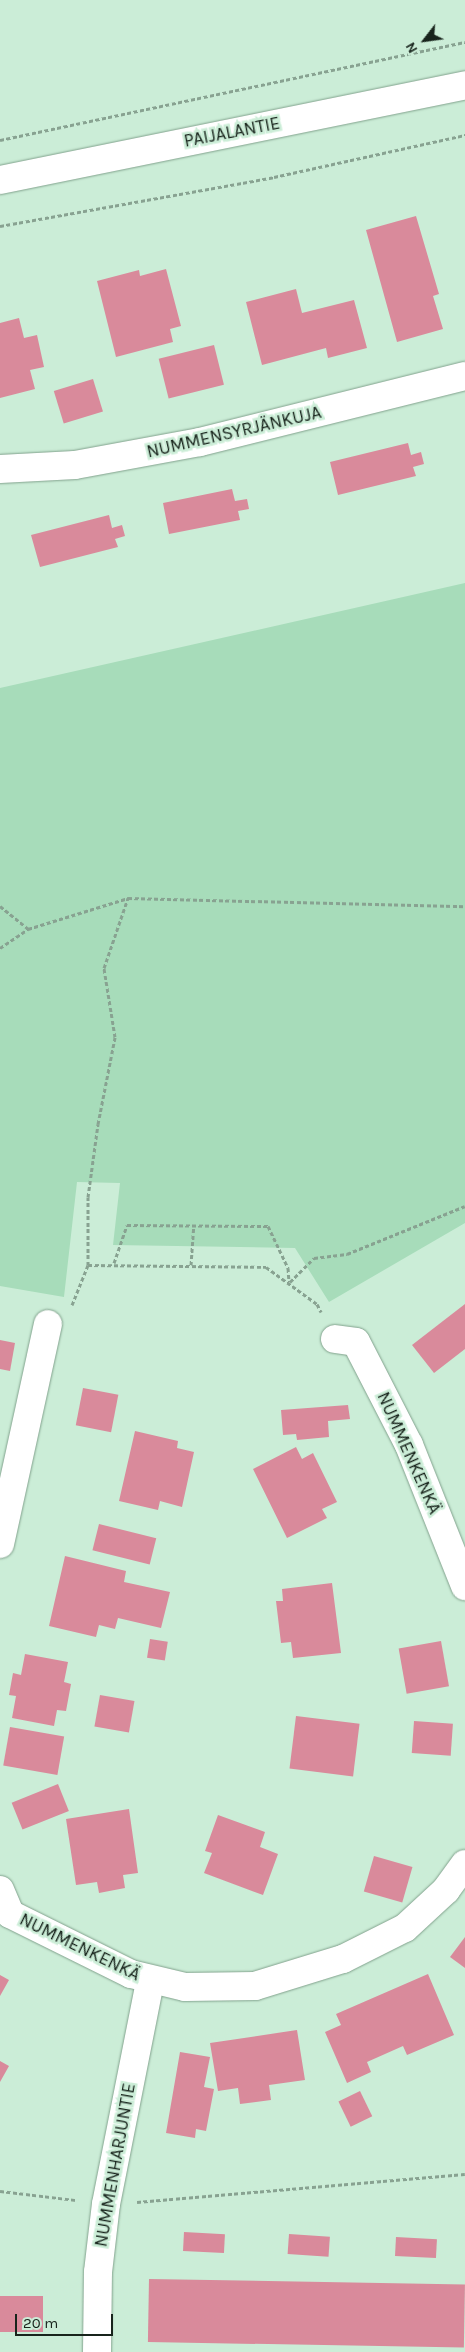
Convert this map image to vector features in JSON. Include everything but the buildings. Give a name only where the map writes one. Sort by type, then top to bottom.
[{"type":"street","name":"PAIJALANTIE","points":[[0,180],[465,85]]},
{"type":"street","name":"NUMMENSYRJÄNKUJA","points":[[0,469],[75,465],[200,442],[465,376]]},
{"type":"street","points":[[0,1544],[48,1324]]},
{"type":"street","name":"NUMMENKENKÄ","points":[[335,1339],[356,1342],[409,1445],[465,1586]]},
{"type":"street","name":"NUMMENKENKÄ","points":[[0,1890],[10,1914],[150,1981],[185,1987],[255,1986],[343,1959],[406,1928],[446,1890],[465,1864]]},
{"type":"street","name":"NUMMENHARJUNTIE","points":[[97,2352],[98,2272],[106,2204],[150,1981]]},
{"type":"path","points":[[0,140],[465,42]]},
{"type":"path","points":[[0,226],[274,177],[465,135]]},
{"type":"path","points":[[0,948],[28,929],[128,898],[465,906]]},
{"type":"path","points":[[48,1324],[68,1315],[88,1265],[88,1197],[98,1124],[115,1037],[104,968],[128,898]]},
{"type":"path","points":[[0,906],[28,929]]},
{"type":"path","points":[[289,1283],[314,1258],[347,1254],[465,1206]]},
{"type":"path","points":[[114,1263],[127,1225],[268,1226],[288,1268],[289,1283]]},
{"type":"path","points":[[191,1265],[194,1226]]},
{"type":"path","points":[[88,1265],[114,1263],[266,1267],[317,1304],[335,1339]]},
{"type":"path","points":[[0,2191],[106,2204],[465,2174]]},
{"type":"green space","points":[[465,583],[465,1223],[329,1302],[295,1248],[113,1245],[120,1183],[77,1182],[64,1297],[0,1286],[0,688]]}]
